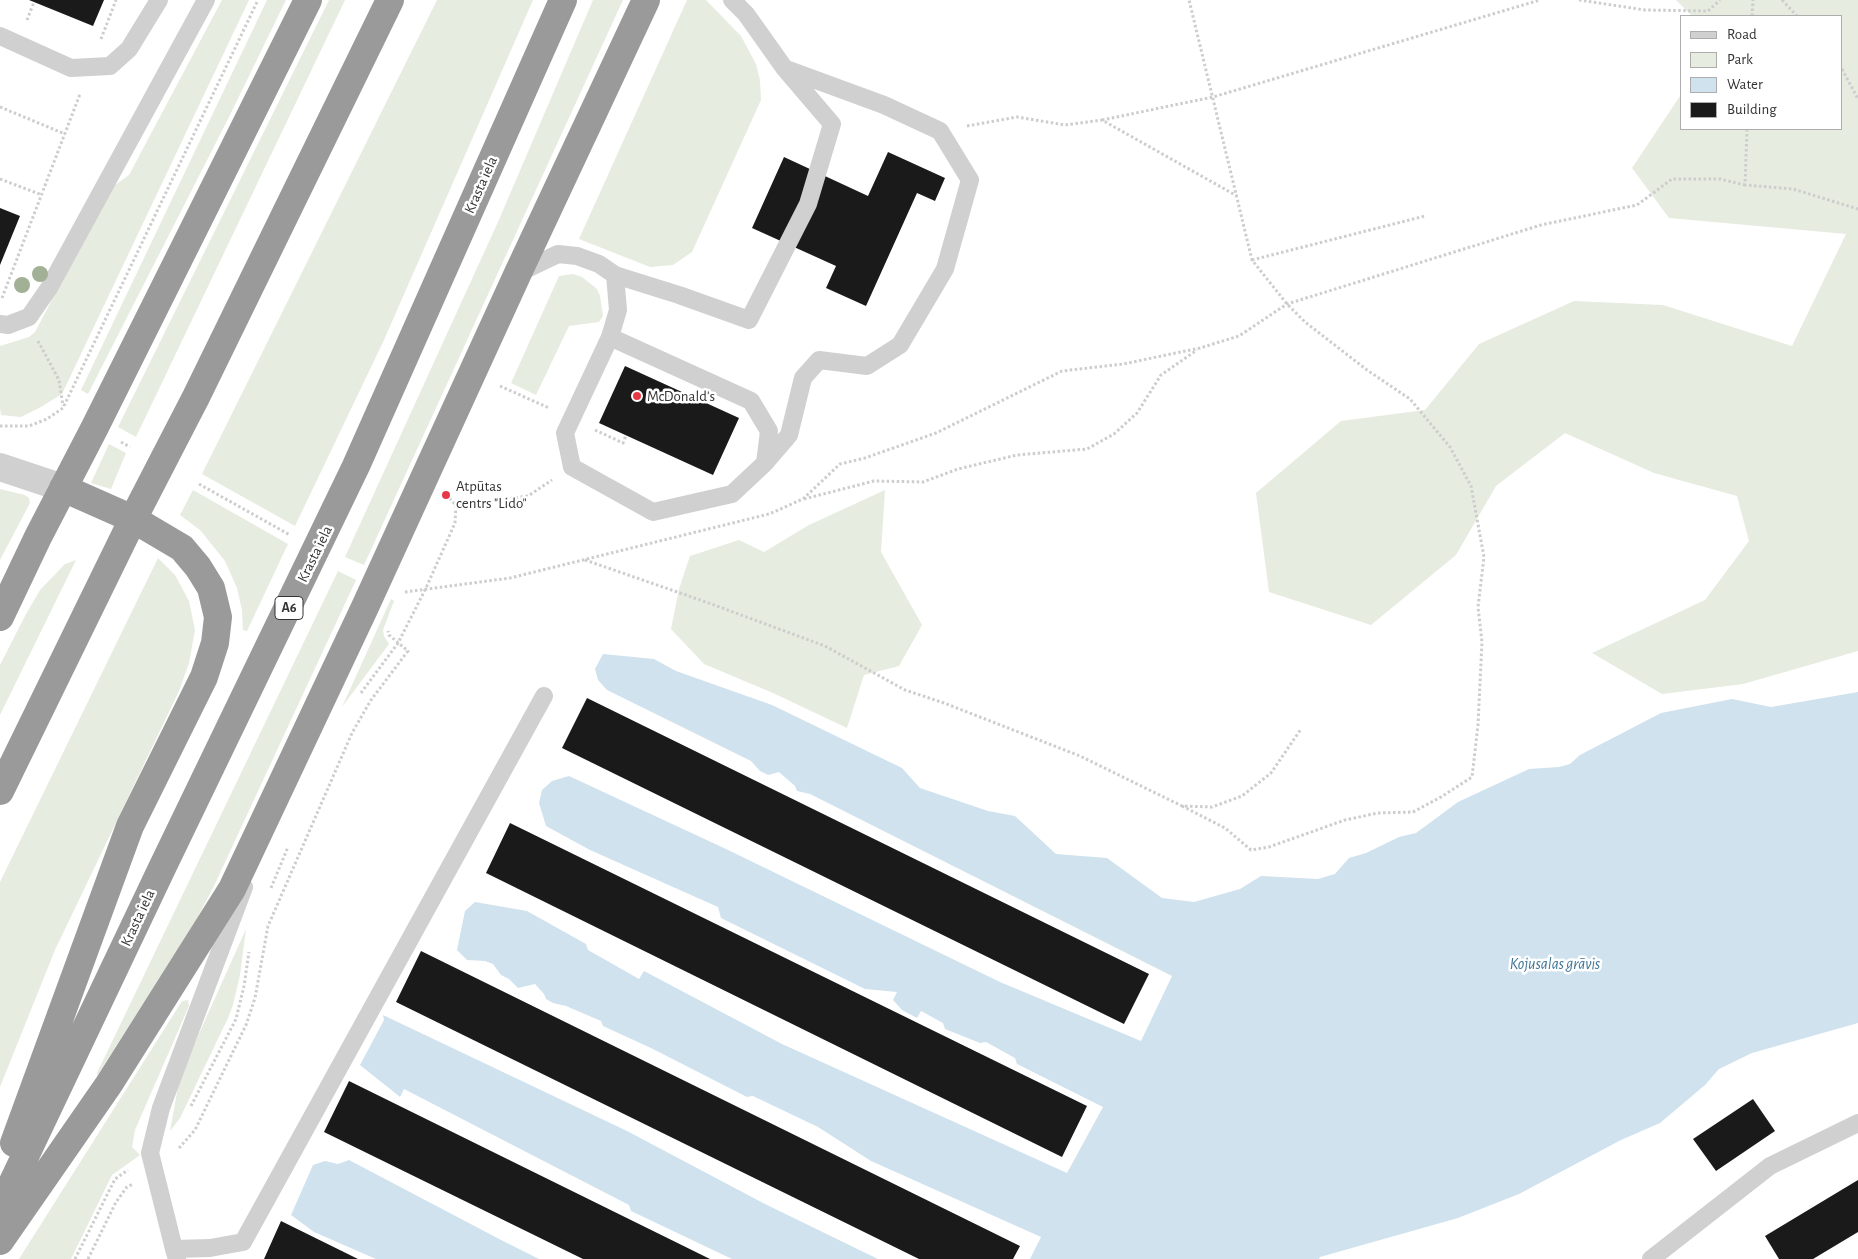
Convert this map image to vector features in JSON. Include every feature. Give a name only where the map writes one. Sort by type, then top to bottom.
[{"type":"highway","points":[[0,617],[308,0]]},
{"type":"highway","points":[[0,791],[390,0]]},
{"type":"highway","name":"Krasta iela","points":[[0,1209],[356,466],[563,0]]},
{"type":"highway","points":[[0,1240],[109,1084],[232,889],[365,608],[518,273],[646,0]]},
{"type":"highway","points":[[0,1181],[130,826],[204,677],[215,643],[218,617],[211,588],[198,567],[182,548],[133,519],[63,488]]},
{"type":"street","points":[[0,467],[63,488]]},
{"type":"lane","points":[[0,36],[71,68],[110,66],[129,49],[159,0]]},
{"type":"lane","points":[[0,324],[8,325],[29,317],[49,288],[206,0]]},
{"type":"lane","points":[[518,273],[558,254],[577,256],[599,264],[615,275],[749,320],[808,204],[832,124],[785,68],[746,14],[732,0]]},
{"type":"lane","points":[[615,275],[618,310],[610,337],[565,433],[572,467],[653,512],[732,494],[765,463],[789,436],[803,378],[819,360],[867,366],[900,346],[944,269],[970,180],[940,131],[884,105],[785,68]]},
{"type":"lane","points":[[610,337],[751,401],[769,431],[765,463]]},
{"type":"lane","points":[[291,763],[161,1108],[152,1161],[176,1254],[243,1242],[544,696]]},
{"type":"lane","points":[[1651,1259],[1770,1166],[1858,1123]]},
{"type":"path","points":[[0,426],[29,426],[47,419],[63,408],[258,0]]},
{"type":"path","points":[[585,560],[825,646],[905,690],[944,702],[1080,756],[1225,828],[1251,850],[1268,847],[1345,820],[1378,814],[1413,812],[1472,777],[1478,725],[1482,642],[1478,607],[1484,557],[1470,486],[1450,447],[1410,399],[1367,370],[1305,322],[1287,304],[1252,260],[1189,0]]},
{"type":"path","points":[[940,131],[1018,117],[1065,124],[1102,120],[1213,97],[1540,0]]},
{"type":"path","points":[[1579,0],[1645,10],[1708,11],[1720,0]]},
{"type":"path","points":[[1752,15],[1753,0]]},
{"type":"path","points":[[1782,0],[1796,15]]},
{"type":"path","points":[[26,23],[34,2]]},
{"type":"path","points":[[1843,71],[1858,99]]},
{"type":"path","points":[[0,299],[2,300],[76,102]]},
{"type":"path","points":[[0,107],[65,134]]},
{"type":"path","points":[[1102,120],[1238,197]]},
{"type":"path","points":[[1745,185],[1747,130]]},
{"type":"path","points":[[0,179],[42,195]]},
{"type":"path","points":[[803,500],[840,464],[865,458],[936,433],[1062,371],[1123,364],[1200,348],[1239,336],[1287,304],[1541,225],[1637,205],[1672,179],[1720,179],[1745,185],[1793,189],[1858,209]]},
{"type":"path","points":[[1252,260],[1425,216]]},
{"type":"path","points":[[29,317],[38,340],[59,380],[63,408]]},
{"type":"path","points":[[406,584],[401,592],[510,578],[769,514],[803,500],[874,481],[923,482],[958,469],[1018,455],[1087,449],[1114,434],[1138,414],[1161,375],[1200,348]]},
{"type":"path","points":[[456,505],[528,496],[572,467]]},
{"type":"path","points":[[199,484],[291,536]]},
{"type":"path","points":[[359,695],[398,643],[426,588],[455,523],[456,505],[446,495],[442,504]]},
{"type":"path","points":[[75,1259],[115,1179],[181,1146],[195,1130],[246,1025],[255,998],[268,926],[358,720],[408,651],[389,635],[388,627]]},
{"type":"path","points":[[1182,806],[1212,807],[1242,796],[1271,773],[1301,729]]},
{"type":"path","points":[[268,894],[292,840]]},
{"type":"path","points":[[189,1111],[236,1019],[244,986],[249,949]]},
{"type":"path","points":[[88,1259],[116,1202],[127,1187],[152,1161]]},
{"type":"green space","points":[[222,0],[249,0],[62,394],[21,417],[1,415],[0,346],[29,337],[35,332],[111,188],[129,175]]},
{"type":"green space","points":[[267,0],[286,0],[230,115],[88,394],[81,390]]},
{"type":"green space","points":[[329,0],[345,0],[136,437],[118,427]]},
{"type":"green space","points":[[437,0],[533,0],[384,340],[295,526],[202,474]]},
{"type":"green space","points":[[593,0],[623,0],[364,565],[345,557],[498,222]]},
{"type":"green space","points":[[687,0],[706,0],[741,36],[756,64],[760,80],[761,100],[692,252],[673,265],[650,267],[579,239]]},
{"type":"green space","points":[[1676,0],[1858,0],[1858,651],[1743,684],[1662,694],[1592,653],[1705,600],[1749,541],[1737,496],[1654,473],[1565,433],[1496,486],[1456,555],[1371,625],[1269,592],[1256,493],[1341,421],[1425,410],[1479,344],[1574,301],[1663,305],[1792,346],[1846,234],[1669,218],[1632,168],[1680,96],[1680,130],[1843,130],[1843,15],[1691,15]]},
{"type":"green space","points":[[573,274],[582,277],[597,289],[603,316],[599,322],[569,326],[536,395],[511,383],[559,276]]},
{"type":"green space","points":[[109,444],[126,453],[111,489],[91,483]]},
{"type":"green space","points":[[0,489],[25,495],[29,498],[30,503],[0,560]]},
{"type":"green space","points":[[193,490],[288,544],[247,631],[243,630],[242,610],[237,588],[225,561],[200,530],[180,515]]},
{"type":"green space","points":[[885,490],[881,552],[922,625],[899,666],[864,675],[847,728],[773,693],[704,664],[671,629],[679,589],[690,556],[739,540],[764,552],[809,525]]},
{"type":"green space","points":[[158,558],[175,575],[189,601],[195,630],[189,663],[179,691],[55,950],[0,1087],[0,882]]},
{"type":"green space","points":[[76,560],[0,715],[0,665],[40,590],[65,564]]},
{"type":"green space","points":[[338,571],[356,580],[214,886],[196,920],[97,1076],[97,1073]]},
{"type":"green space","points":[[391,599],[394,601],[383,630],[389,644],[342,707]]},
{"type":"green space","points":[[246,929],[240,975],[233,1005],[180,1118],[170,1131],[180,1076]]},
{"type":"green space","points":[[188,1000],[189,1006],[135,1130],[132,1147],[140,1155],[112,1175],[71,1259],[19,1259],[182,1001]]},
{"type":"water","name":"Kojusalas grāvis","points":[[603,654],[654,659],[676,671],[772,705],[902,768],[920,788],[988,811],[1015,816],[1056,854],[1107,858],[1162,898],[1194,902],[1240,889],[1261,876],[1318,879],[1335,874],[1349,858],[1366,853],[1399,837],[1416,833],[1458,802],[1529,769],[1559,767],[1570,764],[1580,755],[1661,713],[1732,699],[1771,707],[1858,692],[1858,1023],[1752,1053],[1719,1069],[1705,1085],[1660,1123],[1621,1140],[1519,1194],[1458,1218],[1320,1257],[1319,1259],[1030,1259],[1041,1237],[871,1161],[818,1127],[753,1096],[747,1097],[603,1026],[601,1021],[566,1006],[553,1003],[546,999],[535,984],[518,988],[509,979],[501,975],[493,964],[485,961],[467,960],[457,950],[465,911],[475,902],[527,911],[586,944],[588,950],[639,979],[644,971],[782,1044],[1067,1173],[1103,1107],[1017,1064],[1015,1058],[986,1042],[980,1043],[945,1029],[943,1023],[921,1011],[917,1018],[902,1010],[893,1000],[897,992],[865,989],[721,918],[718,907],[590,850],[546,826],[539,803],[542,790],[552,781],[569,776],[726,849],[1000,982],[1141,1041],[1172,976],[810,794],[797,791],[795,786],[779,772],[768,775],[760,771],[751,761],[607,690],[598,680],[595,669]]},
{"type":"water","points":[[383,1015],[627,1131],[765,1204],[878,1259],[732,1259],[631,1211],[629,1205],[404,1089],[400,1097],[360,1065],[384,1020]]},
{"type":"water","points":[[349,1160],[539,1259],[376,1259],[314,1232],[291,1215],[313,1165],[325,1161],[338,1164]]},
{"type":"building","points":[[29,0],[104,0],[93,26]]},
{"type":"building","points":[[888,152],[945,178],[935,201],[917,193],[866,306],[826,288],[836,266],[752,228],[784,157],[868,196]]},
{"type":"building","points":[[0,208],[20,216],[0,265]]},
{"type":"building","points":[[625,366],[739,418],[713,475],[599,423]]},
{"type":"building","points":[[587,698],[1149,974],[1124,1024],[562,748]]},
{"type":"building","points":[[510,823],[1087,1106],[1062,1157],[486,873]]},
{"type":"building","points":[[421,951],[1020,1246],[1013,1259],[919,1259],[396,1002]]},
{"type":"building","points":[[349,1081],[710,1259],[583,1259],[324,1132]]},
{"type":"building","points":[[1753,1099],[1775,1131],[1716,1171],[1693,1139]]},
{"type":"building","points":[[1858,1180],[1858,1232],[1813,1259],[1779,1259],[1765,1236]]},
{"type":"building","points":[[281,1221],[358,1259],[264,1259]]},
{"type":"place","name":"McDonald's","points":[[637,396]]},
{"type":"place","name":"Atpūtas centrs \"Lido\"","points":[[446,495]]}]
